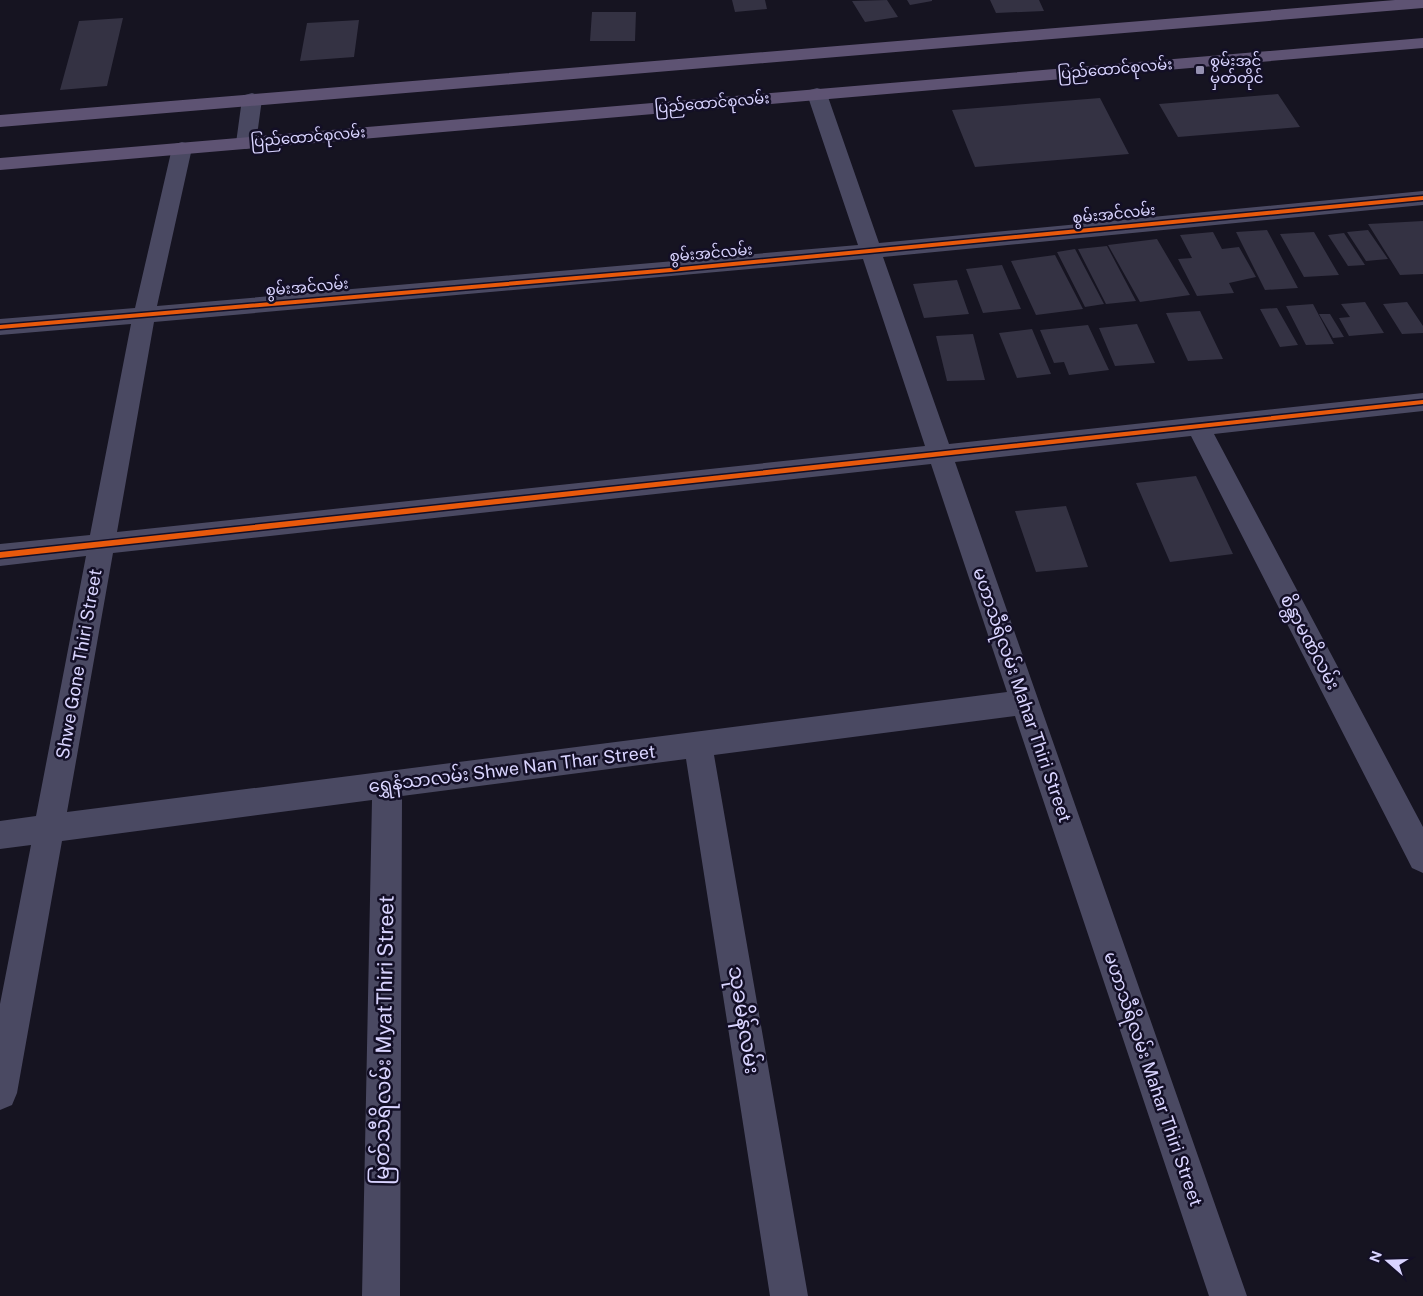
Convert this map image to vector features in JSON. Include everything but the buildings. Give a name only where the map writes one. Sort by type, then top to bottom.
[{"type":"main road","points":[[0,120],[1423,3]]},
{"type":"main road","points":[[1341,10],[1372,47]]},
{"type":"main road","name":"ပြည်ထောင်စုလမ်း","points":[[0,164],[1423,43]]},
{"type":"street","name":"မဟာသီရိလမ်း Mahar Thiri Street","points":[[817,94],[1228,1296]]},
{"type":"street","points":[[246,143],[252,99]]},
{"type":"street","name":"Shwe Gone Thiri Street","points":[[0,1093],[144,315],[182,148]]},
{"type":"street","name":"စွမ်းအင်လမ်း","points":[[0,327],[870,251],[1423,198]]},
{"type":"street","points":[[0,555],[1423,402]]},
{"type":"street","name":"စိန္တာမဏိလမ်း","points":[[1198,426],[1423,858]]},
{"type":"street","name":"ရွှေနံသာလမ်း Shwe Nan Thar Street","points":[[0,835],[1024,702]]},
{"type":"street","name":"သုခမိန်လမ်း","points":[[698,744],[789,1296]]},
{"type":"street","name":"မြတ်သီရိလမ်း MyatThiri Street","points":[[381,1296],[386,785]]},
{"type":"cycle path","points":[[0,327],[671,270],[1423,198]]},
{"type":"cycle path","points":[[0,555],[1423,402]]},
{"type":"place","name":"စွမ်းအင် မှတ်တိုင်","points":[[1200,70]]}]
